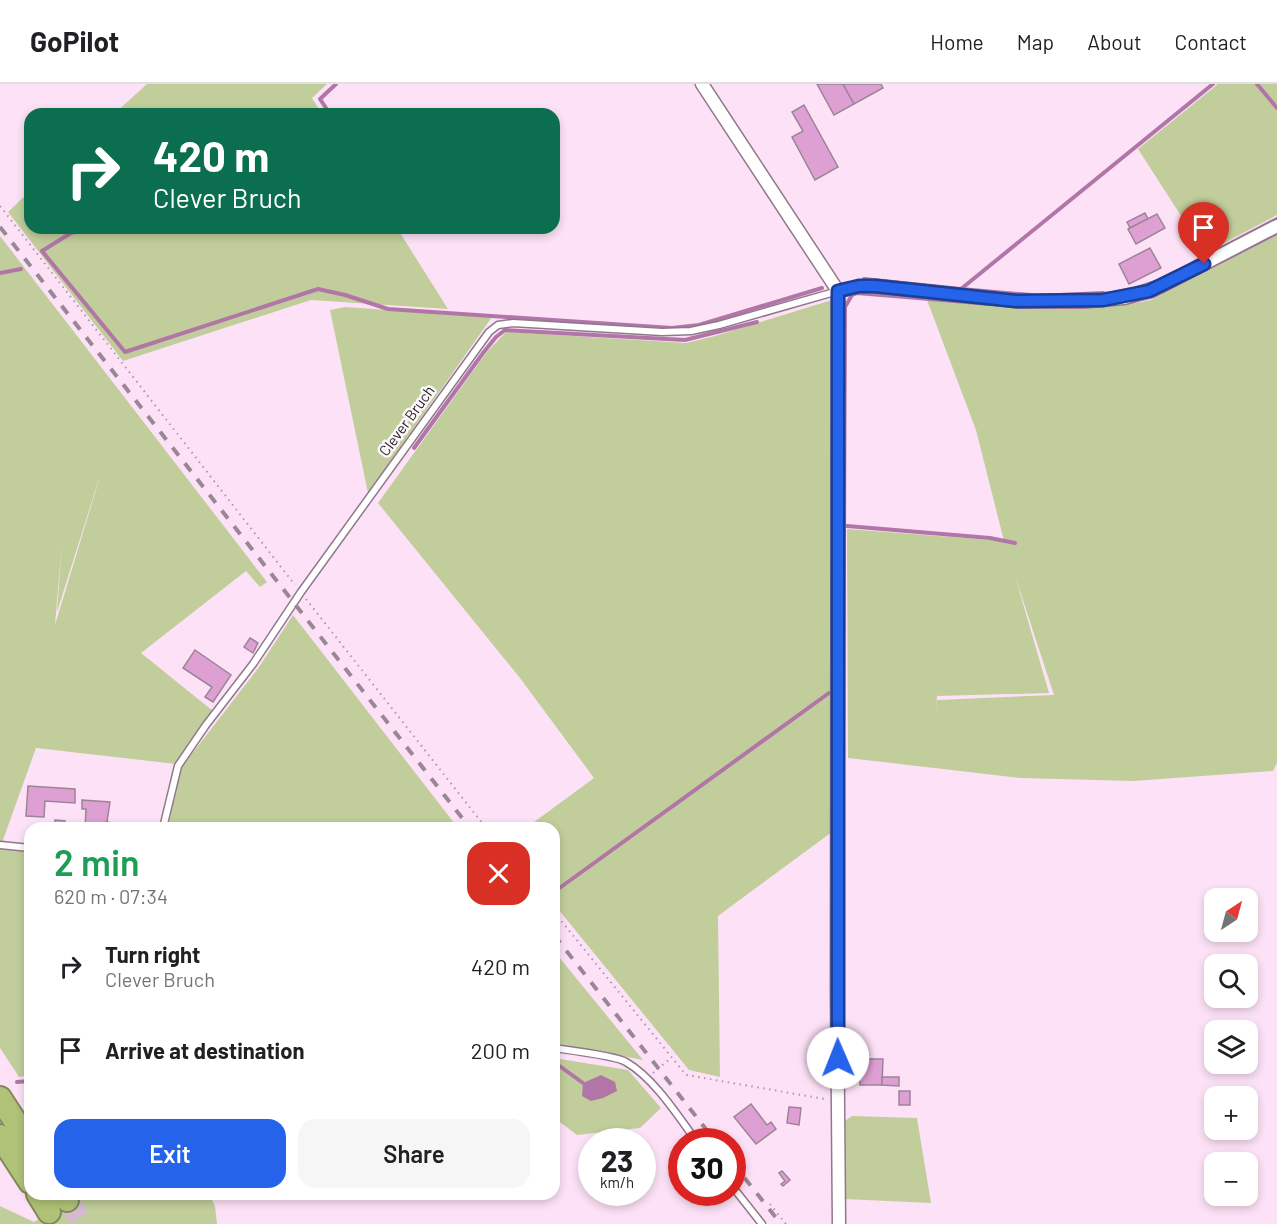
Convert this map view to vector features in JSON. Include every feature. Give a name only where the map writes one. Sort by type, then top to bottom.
[{"type":"highway","points":[[0,1098],[24,1135]]},
{"type":"highway","points":[[0,1136],[24,1173]]},
{"type":"street","points":[[702,84],[838,291],[839,1224]]},
{"type":"street","name":"Clever Bruch","points":[[838,291],[859,286],[875,286],[1040,302],[1124,297],[1161,286],[1277,226]]},
{"type":"lane","name":"Clever Bruch","points":[[164,822],[178,766],[489,332],[498,325],[521,323],[662,332],[691,331],[838,291]]},
{"type":"lane","points":[[0,845],[24,847]]},
{"type":"lane","points":[[560,1049],[625,1061],[646,1078],[686,1128]]},
{"type":"lane","points":[[746,1204],[762,1224]]},
{"type":"path","points":[[0,206],[481,822]]},
{"type":"path","points":[[560,919],[686,1075],[838,1104]]},
{"type":"path","points":[[646,1078],[671,1058]]},
{"type":"path","points":[[770,1204],[786,1224]]},
{"type":"green space","points":[[147,84],[327,84],[312,98],[318,108],[121,108]]},
{"type":"green space","points":[[1218,84],[1277,84],[1277,215],[1205,253],[1138,149]]},
{"type":"green space","points":[[24,197],[24,233],[8,212]]},
{"type":"green space","points":[[25,234],[401,234],[448,309],[311,300],[123,361]]},
{"type":"green space","points":[[1277,235],[1277,763],[1273,771],[1133,781],[1021,778],[848,758],[847,529],[1004,541],[976,430],[927,300],[1067,309],[1123,305],[1151,300]],"holes":[[[1015,576],[1054,695],[937,700],[936,710],[937,696],[1049,693]]]},
{"type":"green space","points":[[0,236],[267,582],[260,587],[246,571],[141,653],[213,711],[176,764],[36,748],[3,840],[24,849],[24,1076],[19,1077],[0,1048]],"holes":[[[99,479],[55,625],[62,543],[57,612]]]},
{"type":"green space","points":[[832,300],[832,832],[718,916],[720,1077],[689,1070],[560,911],[560,822],[534,822],[594,778],[520,678],[378,503],[486,353],[506,332],[686,343]]},
{"type":"green space","points":[[345,307],[492,317],[368,493],[330,310]]},
{"type":"green space","points":[[293,615],[453,822],[169,822],[181,768],[259,667]]},
{"type":"green space","points":[[560,958],[643,1060],[560,1044]]},
{"type":"green space","points":[[560,1059],[628,1070],[661,1108],[640,1128],[578,1128],[578,1135],[560,1122]]},
{"type":"green space","points":[[852,1116],[917,1118],[931,1203],[844,1199],[842,1123]]},
{"type":"green space","points":[[67,1200],[212,1200],[217,1224],[0,1224],[0,1206],[34,1222]]},
{"type":"shaded area","points":[[601,1075],[615,1082],[617,1091],[591,1101],[582,1096],[583,1083]]},
{"type":"building","points":[[817,84],[843,84],[854,104],[834,115]]},
{"type":"building","points":[[843,84],[881,84],[883,88],[854,104]]},
{"type":"building","points":[[804,105],[838,167],[815,180],[792,137],[803,131],[792,112]]},
{"type":"building","points":[[1145,213],[1148,219],[1130,228],[1127,222]]},
{"type":"building","points":[[1157,214],[1165,228],[1136,244],[1128,229]]},
{"type":"building","points":[[1150,248],[1161,268],[1129,284],[1119,264]]},
{"type":"building","points":[[250,638],[258,643],[253,653],[244,647]]},
{"type":"building","points":[[195,650],[231,675],[213,702],[205,697],[212,687],[183,668]]},
{"type":"building","points":[[28,786],[75,789],[75,803],[45,801],[44,817],[26,816]]},
{"type":"building","points":[[82,800],[110,802],[107,822],[85,822],[86,809],[82,809]]},
{"type":"building","points":[[861,1059],[883,1059],[882,1085],[860,1085],[860,1071],[857,1071],[857,1066],[860,1066]]},
{"type":"building","points":[[882,1077],[899,1077],[899,1086],[882,1085]]},
{"type":"building","points":[[899,1091],[910,1091],[910,1105],[899,1105]]},
{"type":"building","points":[[751,1104],[767,1125],[771,1122],[776,1129],[756,1144],[746,1132],[746,1128],[743,1128],[734,1117]]},
{"type":"building","points":[[789,1107],[801,1108],[799,1125],[787,1123]]},
{"type":"building","points":[[782,1171],[790,1180],[783,1186],[781,1184],[785,1181],[779,1173]]},
{"type":"waterway","points":[[326,108],[320,99],[336,84]]},
{"type":"waterway","points":[[864,279],[961,289],[1213,84]]},
{"type":"waterway","points":[[1257,84],[1277,108]]},
{"type":"waterway","points":[[1193,263],[1277,219]]},
{"type":"waterway","points":[[1126,303],[1154,296],[1277,233]]},
{"type":"waterway","points":[[69,234],[42,251],[125,352],[318,289],[388,309],[672,328],[699,325],[822,288]]},
{"type":"waterway","points":[[0,273],[21,269]]},
{"type":"waterway","points":[[961,289],[1031,295]]},
{"type":"waterway","points":[[843,768],[845,307],[852,295],[857,293],[990,304]]},
{"type":"waterway","points":[[1059,295],[1103,293]]},
{"type":"waterway","points":[[1018,307],[1085,307],[1118,304]]},
{"type":"waterway","points":[[414,448],[483,353],[505,330],[685,340],[757,322]]},
{"type":"waterway","points":[[847,526],[990,538],[1015,543]]},
{"type":"waterway","points":[[560,888],[829,693]]},
{"type":"waterway","points":[[843,950],[843,984]]},
{"type":"waterway","points":[[560,1066],[583,1083]]},
{"type":"waterway","points":[[17,1082],[24,1081]]},
{"type":"tunnel","points":[[67,1200],[83,1224]]},
{"type":"railway","points":[[0,227],[465,822]]},
{"type":"railway","points":[[560,943],[705,1128]]},
{"type":"railway","points":[[746,1180],[781,1224]]},
{"type":"route","points":[[838,1058],[838,291],[859,286],[875,286],[1016,301],[1103,300],[1138,295],[1204,264]]}]
